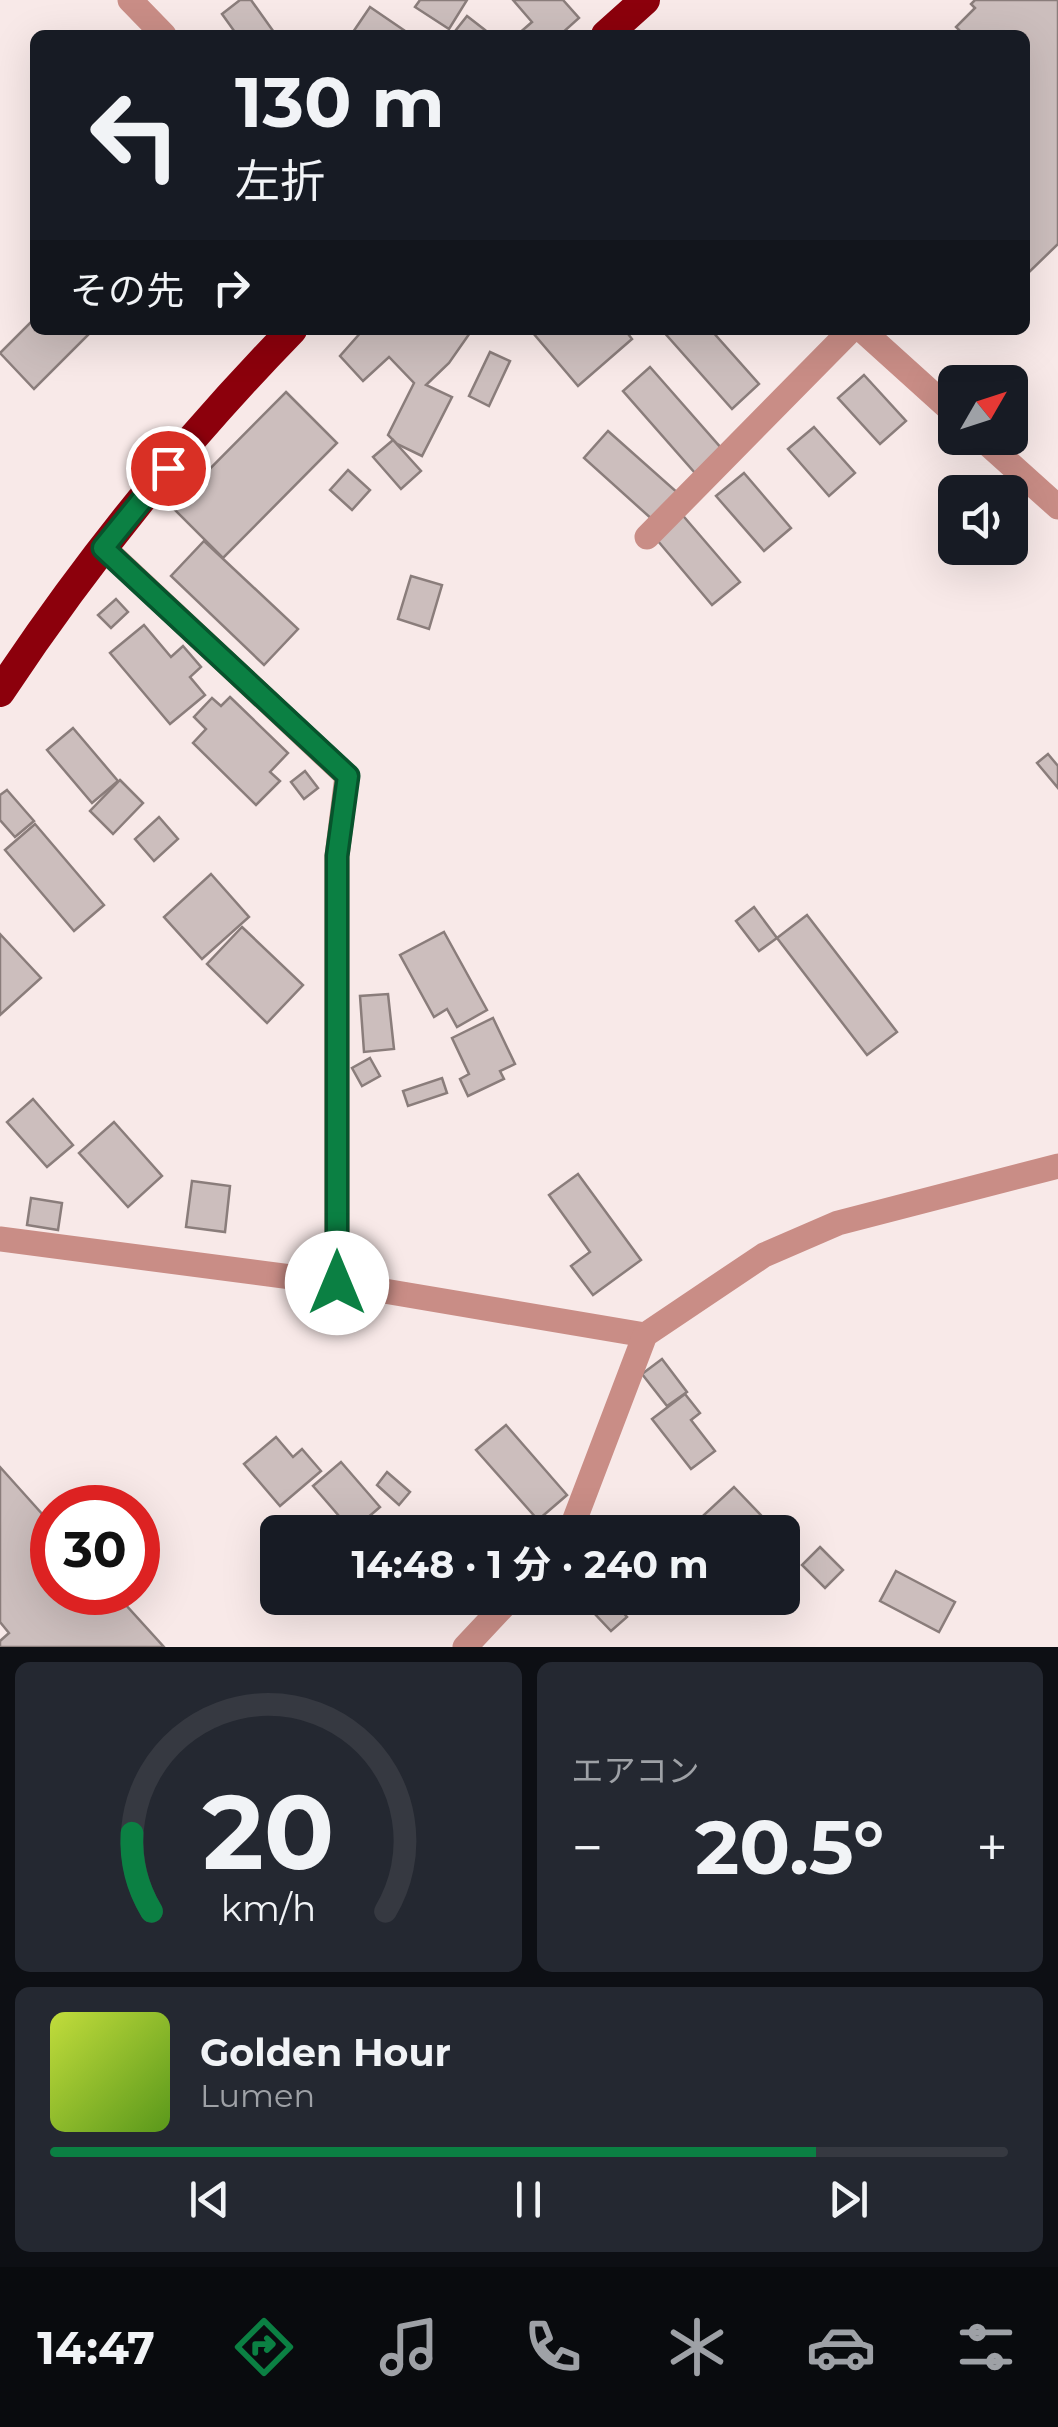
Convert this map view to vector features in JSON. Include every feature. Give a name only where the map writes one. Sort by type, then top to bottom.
[{"type":"highway","points":[[612,30],[645,0]]},
{"type":"highway","points":[[0,692],[53,612],[145,493],[287,335]]},
{"type":"street","points":[[130,0],[159,30]]},
{"type":"street","points":[[647,537],[846,335]]},
{"type":"street","points":[[868,335],[938,399]]},
{"type":"street","points":[[1000,455],[1058,508]]},
{"type":"street","points":[[103,548],[348,776],[336,876],[337,1283]]},
{"type":"street","points":[[577,1515],[645,1336],[764,1255],[838,1223],[1058,1166]]},
{"type":"street","points":[[0,1239],[337,1283],[645,1336]]},
{"type":"street","points":[[465,1647],[495,1615]]},
{"type":"building","points":[[240,0],[251,0],[272,30],[233,30],[222,14]]},
{"type":"building","points":[[420,0],[467,0],[449,29],[415,7]]},
{"type":"building","points":[[513,0],[563,0],[579,18],[566,30],[523,30],[532,22]]},
{"type":"building","points":[[975,0],[1058,0],[1058,244],[1030,271],[1030,30],[959,30],[956,27],[975,8],[971,4]]},
{"type":"building","points":[[370,7],[404,30],[354,30]]},
{"type":"building","points":[[467,16],[485,30],[456,30]]},
{"type":"building","points":[[30,323],[30,335],[88,335],[34,389],[0,353]]},
{"type":"building","points":[[359,335],[469,335],[449,363],[426,385],[452,397],[422,456],[388,435],[414,383],[389,357],[363,381],[340,356]]},
{"type":"building","points":[[535,335],[629,335],[632,339],[578,386]]},
{"type":"building","points":[[666,335],[715,335],[759,384],[732,409]]},
{"type":"building","points":[[490,352],[510,361],[489,406],[469,396]]},
{"type":"building","points":[[650,367],[722,449],[695,473],[623,391]]},
{"type":"building","points":[[864,375],[906,421],[880,444],[838,398]]},
{"type":"building","points":[[286,392],[337,443],[223,558],[172,507]]},
{"type":"building","points":[[814,427],[855,473],[829,496],[788,449]]},
{"type":"building","points":[[608,431],[679,494],[654,521],[584,458]]},
{"type":"building","points":[[393,440],[421,471],[401,489],[373,457]]},
{"type":"building","points":[[348,470],[370,490],[352,510],[330,490]]},
{"type":"building","points":[[744,473],[791,528],[764,551],[716,496]]},
{"type":"building","points":[[679,511],[740,582],[712,605],[652,534]]},
{"type":"building","points":[[204,541],[298,629],[264,665],[171,576]]},
{"type":"building","points":[[411,576],[442,585],[429,629],[398,619]]},
{"type":"building","points":[[116,599],[128,612],[111,628],[98,615]]},
{"type":"building","points":[[144,625],[171,657],[183,646],[201,667],[190,677],[205,695],[170,724],[110,653]]},
{"type":"building","points":[[230,697],[288,753],[270,772],[280,781],[256,805],[193,743],[206,729],[194,717],[212,698],[221,706]]},
{"type":"building","points":[[73,728],[118,781],[92,803],[47,750]]},
{"type":"building","points":[[1048,754],[1058,766],[1058,788],[1037,763]]},
{"type":"building","points":[[305,771],[318,788],[304,799],[291,782]]},
{"type":"building","points":[[120,780],[143,803],[113,834],[90,811]]},
{"type":"building","points":[[7,790],[34,821],[15,837],[0,820],[0,795]]},
{"type":"building","points":[[159,817],[178,839],[154,861],[135,839]]},
{"type":"building","points":[[35,824],[104,905],[74,931],[5,850]]},
{"type":"building","points":[[211,874],[249,917],[202,959],[164,917]]},
{"type":"building","points":[[754,907],[777,938],[759,951],[736,921]]},
{"type":"building","points":[[807,915],[897,1032],[867,1055],[777,938]]},
{"type":"building","points":[[242,927],[303,985],[267,1023],[207,964]]},
{"type":"building","points":[[444,932],[487,1010],[457,1027],[447,1009],[434,1017],[400,955]]},
{"type":"building","points":[[0,934],[41,978],[0,1015]]},
{"type":"building","points":[[388,994],[394,1049],[364,1052],[360,996]]},
{"type":"building","points":[[493,1018],[515,1064],[500,1071],[504,1079],[468,1096],[460,1079],[469,1074],[452,1038]]},
{"type":"building","points":[[370,1058],[380,1076],[362,1086],[352,1068]]},
{"type":"building","points":[[442,1078],[447,1093],[408,1106],[403,1091]]},
{"type":"building","points":[[33,1099],[73,1145],[47,1167],[7,1122]]},
{"type":"building","points":[[114,1122],[162,1176],[128,1207],[79,1153]]},
{"type":"building","points":[[578,1174],[641,1260],[593,1295],[571,1266],[590,1252],[549,1195]]},
{"type":"building","points":[[192,1181],[230,1186],[225,1232],[186,1227]]},
{"type":"building","points":[[31,1198],[62,1203],[58,1230],[27,1225]]},
{"type":"building","points":[[662,1359],[687,1392],[667,1406],[642,1374]]},
{"type":"building","points":[[685,1394],[700,1413],[691,1420],[715,1451],[691,1469],[652,1419]]},
{"type":"building","points":[[506,1425],[567,1495],[544,1515],[534,1515],[476,1450]]},
{"type":"building","points":[[276,1437],[293,1457],[302,1449],[321,1471],[280,1506],[244,1464]]},
{"type":"building","points":[[341,1462],[380,1507],[371,1515],[338,1515],[313,1486]]},
{"type":"building","points":[[0,1467],[30,1500],[30,1615],[135,1615],[164,1647],[0,1647],[0,1641],[9,1633],[0,1622]]},
{"type":"building","points":[[387,1472],[410,1492],[399,1505],[377,1485]]},
{"type":"building","points":[[734,1487],[761,1515],[704,1515]]},
{"type":"building","points":[[820,1547],[843,1570],[825,1588],[802,1565]]},
{"type":"building","points":[[896,1571],[955,1602],[939,1632],[880,1601]]},
{"type":"building","points":[[596,1615],[625,1615],[611,1631]]},
{"type":"route","points":[[168,468],[103,548],[348,776],[337,856],[337,1283]]}]
